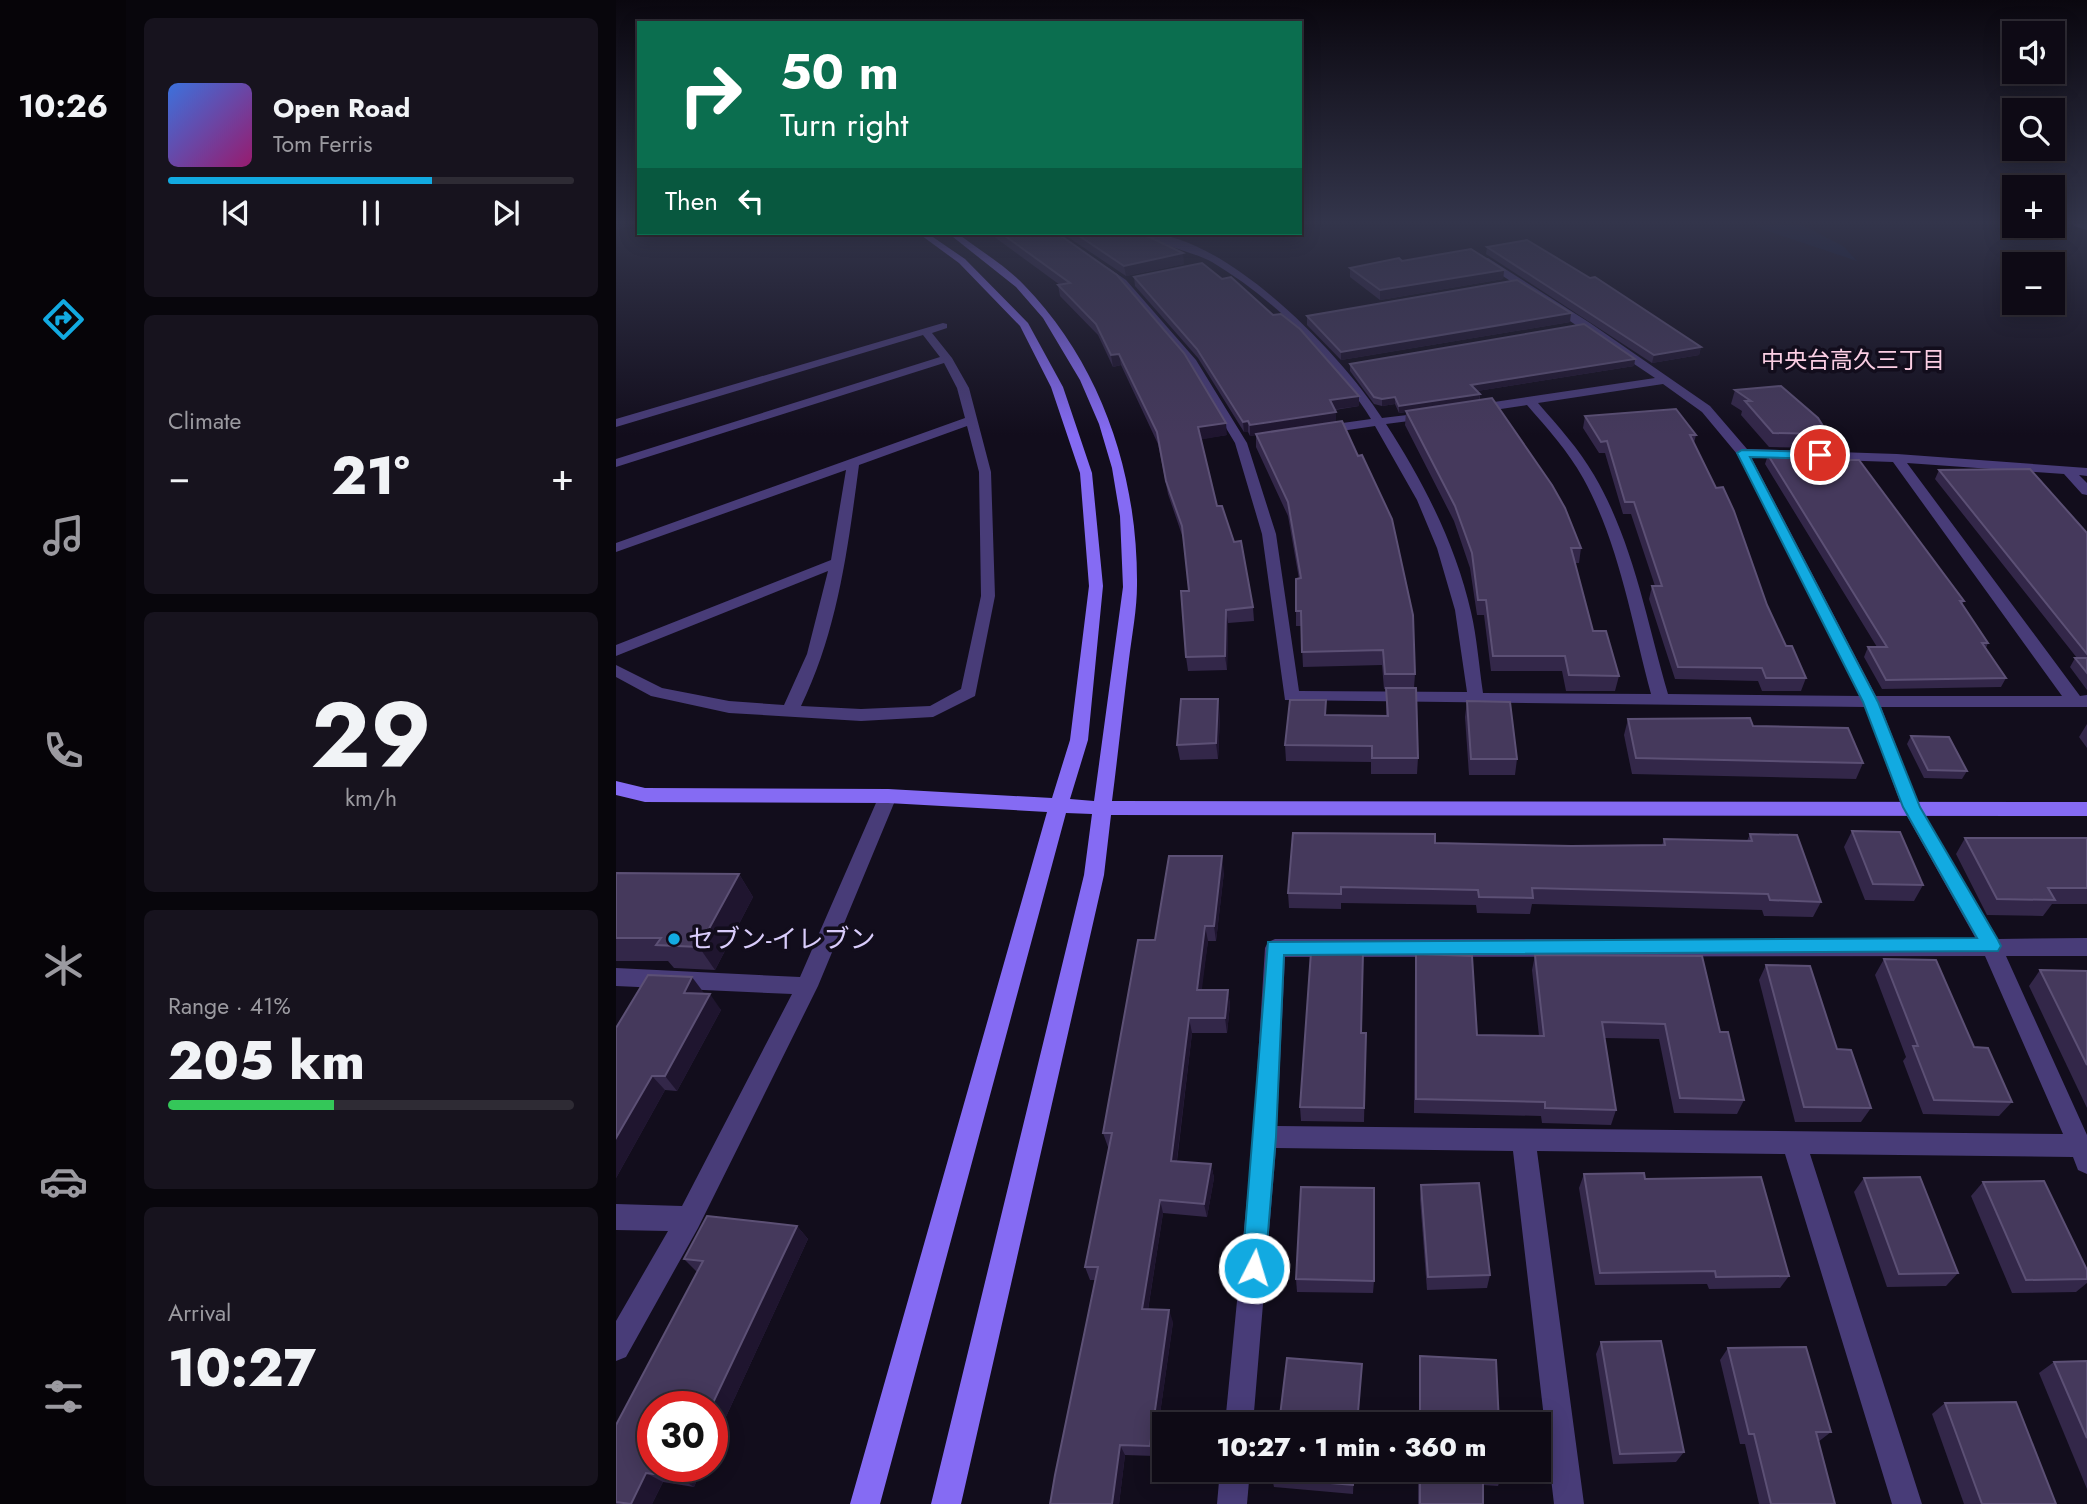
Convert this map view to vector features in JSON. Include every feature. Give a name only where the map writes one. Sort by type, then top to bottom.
[{"type":"street","points":[[865,1504],[1058,807],[1079,740],[1096,586],[1086,473],[1057,387],[1024,325],[997,294]]},
{"type":"street","points":[[946,1504],[1094,875],[1130,587],[1127,516],[1118,468],[1105,424],[1086,380],[1047,317],[1025,294]]},
{"type":"street","points":[[1139,294],[1192,362],[1248,442],[1269,534],[1291,696],[1871,702],[2081,701]]},
{"type":"street","points":[[1266,294],[1301,319],[1343,366],[1409,467],[1438,529],[1461,601],[1476,698]]},
{"type":"street","points":[[1265,1137],[1794,1143],[2084,1152],[1991,946],[1912,807],[1871,702],[1742,453],[1706,409],[1666,380],[1530,294]]},
{"type":"street","points":[[616,423],[943,326]]},
{"type":"street","points":[[616,670],[657,692],[729,706],[861,715],[933,711],[969,692],[988,596],[985,472],[963,388],[947,358],[925,331]]},
{"type":"street","points":[[616,463],[947,358]]},
{"type":"street","points":[[1462,411],[1666,380]]},
{"type":"street","points":[[1531,402],[1564,441],[1594,488],[1627,582],[1661,699]]},
{"type":"street","points":[[1310,432],[1448,412]]},
{"type":"street","points":[[616,548],[971,420]]},
{"type":"street","points":[[1742,453],[1897,458],[2087,472]]},
{"type":"street","points":[[1897,458],[2081,701]]},
{"type":"street","points":[[790,710],[805,685],[838,562],[853,461]]},
{"type":"street","points":[[2067,470],[2087,491]]},
{"type":"street","points":[[616,651],[838,562]]},
{"type":"street","points":[[616,788],[645,795],[888,796],[1102,808],[2087,809]]},
{"type":"street","points":[[616,1347],[689,1219],[807,986],[888,796]]},
{"type":"street","points":[[1240,1412],[1265,1137],[1275,948],[2087,947]]},
{"type":"street","points":[[616,977],[807,986]]},
{"type":"street","points":[[1524,1140],[1569,1504]]},
{"type":"street","points":[[1794,1143],[1907,1504]]},
{"type":"street","points":[[616,1217],[689,1219]]},
{"type":"street","points":[[1232,1504],[1234,1482]]},
{"type":"building","points":[[1067,294],[1133,294],[1184,353],[1226,423],[1198,427],[1217,506],[1222,506],[1234,542],[1241,541],[1253,607],[1226,610],[1225,656],[1186,657],[1181,591],[1189,591],[1182,526],[1166,481],[1157,432],[1119,354],[1111,355],[1096,324]]},
{"type":"building","points":[[1149,294],[1250,294],[1273,315],[1281,314],[1300,329],[1359,396],[1330,400],[1336,412],[1250,425],[1248,421],[1243,422],[1197,349]]},
{"type":"building","points":[[1434,294],[1540,294],[1571,313],[1341,352],[1307,316]]},
{"type":"building","points":[[1560,294],[1621,294],[1701,347],[1654,355]]},
{"type":"building","points":[[1584,324],[1635,359],[1471,385],[1480,394],[1399,406],[1395,397],[1374,397],[1350,364]]},
{"type":"building","points":[[1781,386],[1818,418],[1828,434],[1773,433],[1745,401],[1751,401],[1735,390]]},
{"type":"building","points":[[1492,398],[1565,508],[1581,548],[1571,548],[1593,631],[1606,631],[1619,676],[1569,675],[1565,656],[1493,656],[1486,600],[1478,600],[1472,553],[1455,506],[1406,411]]},
{"type":"building","points":[[1676,409],[1696,435],[1690,435],[1716,488],[1723,487],[1767,605],[1786,646],[1792,646],[1806,678],[1766,678],[1762,668],[1678,667],[1652,586],[1662,586],[1634,502],[1625,502],[1607,441],[1601,442],[1585,416]]},
{"type":"building","points":[[1342,421],[1358,456],[1362,455],[1392,519],[1413,615],[1415,674],[1385,674],[1383,650],[1302,652],[1301,611],[1296,611],[1296,579],[1301,578],[1288,502],[1256,434]]},
{"type":"building","points":[[1783,452],[1834,454],[1838,460],[1859,460],[1964,601],[1960,601],[1988,643],[1982,643],[2006,678],[1886,680],[1868,647],[1887,647],[1768,455],[1786,455]]},
{"type":"building","points":[[2030,469],[2087,533],[2087,654],[1939,470]]},
{"type":"building","points":[[2075,658],[2087,658],[2087,673]]},
{"type":"building","points":[[1386,688],[1416,688],[1418,758],[1372,758],[1372,746],[1285,745],[1290,700],[1326,700],[1325,715],[1388,716]]},
{"type":"building","points":[[1181,699],[1218,699],[1216,743],[1177,745]]},
{"type":"building","points":[[1467,701],[1510,702],[1517,759],[1471,759]]},
{"type":"building","points":[[1750,718],[1753,726],[1848,728],[1863,763],[1636,758],[1628,719]]},
{"type":"building","points":[[1911,736],[1949,737],[1967,771],[1928,770]]},
{"type":"building","points":[[1852,831],[1900,832],[1923,885],[1873,884]]},
{"type":"building","points":[[1293,833],[1435,834],[1435,843],[1571,846],[1665,845],[1664,839],[1752,841],[1750,834],[1797,835],[1821,902],[1770,900],[1768,894],[1532,888],[1533,898],[1479,897],[1478,890],[1341,887],[1341,894],[1288,893]]},
{"type":"building","points":[[1965,838],[2087,838],[2087,888],[2048,888],[2055,900],[1997,899]]},
{"type":"building","points":[[1169,856],[1222,856],[1214,926],[1205,926],[1197,990],[1228,990],[1225,1018],[1189,1018],[1171,1161],[1211,1164],[1204,1204],[1160,1200],[1142,1309],[1169,1310],[1155,1412],[1152,1412],[1150,1446],[1120,1445],[1112,1504],[1050,1504],[1098,1267],[1085,1267],[1112,1133],[1103,1133],[1138,940],[1155,940]]},
{"type":"building","points":[[616,873],[739,874],[699,947],[656,945],[661,938],[616,938]]},
{"type":"building","points":[[1311,952],[1363,952],[1361,1033],[1366,1033],[1364,1108],[1300,1107]]},
{"type":"building","points":[[1416,954],[1472,956],[1477,1035],[1544,1036],[1535,955],[1702,956],[1720,1032],[1728,1032],[1744,1100],[1680,1098],[1665,1024],[1602,1022],[1616,1110],[1545,1108],[1545,1102],[1416,1099]]},
{"type":"building","points":[[1884,959],[1936,960],[1974,1047],[1988,1048],[2012,1102],[1934,1100],[1913,1046],[1918,1046]]},
{"type":"building","points":[[1766,965],[1810,966],[1837,1049],[1851,1050],[1871,1108],[1804,1107]]},
{"type":"building","points":[[2040,970],[2087,971],[2087,1065]]},
{"type":"building","points":[[648,975],[692,977],[684,993],[710,994],[665,1076],[652,1076],[616,1138],[616,1028]]},
{"type":"building","points":[[1644,1173],[1645,1179],[1761,1177],[1789,1276],[1716,1277],[1715,1271],[1600,1273],[1584,1174]]},
{"type":"building","points":[[1920,1177],[1958,1273],[1899,1274],[1864,1178]]},
{"type":"building","points":[[2044,1181],[2087,1270],[2087,1279],[2026,1280],[1983,1182]]},
{"type":"building","points":[[1479,1183],[1490,1275],[1428,1277],[1421,1185]]},
{"type":"building","points":[[1301,1187],[1374,1188],[1374,1281],[1296,1279]]},
{"type":"building","points":[[707,1216],[797,1226],[719,1391],[637,1391],[637,1482],[642,1482],[631,1504],[616,1502],[616,1425],[703,1261],[684,1259]]},
{"type":"building","points":[[1661,1341],[1684,1452],[1620,1454],[1601,1342]]},
{"type":"building","points":[[1806,1347],[1831,1432],[1816,1432],[1835,1504],[1771,1504],[1754,1434],[1749,1434],[1728,1348]]},
{"type":"building","points":[[1420,1356],[1496,1360],[1498,1412],[1420,1412]]},
{"type":"building","points":[[1287,1358],[1362,1364],[1358,1412],[1280,1412]]},
{"type":"building","points":[[2087,1361],[2087,1438],[2054,1362]]},
{"type":"building","points":[[2016,1402],[2056,1504],[1982,1504],[1945,1403]]},
{"type":"building","points":[[1318,1482],[1353,1482],[1353,1485]]},
{"type":"building","points":[[1420,1482],[1483,1482],[1483,1504],[1420,1504]]},
{"type":"place","name":"セブン-イレブン","points":[[674,939]]},
{"type":"district","name":"中央台高久三丁目","points":[[1853,360]]},
{"type":"route","points":[[1254,1268],[1265,1137],[1275,948],[1991,946],[1912,807],[1871,702],[1742,453],[1820,455]]}]
